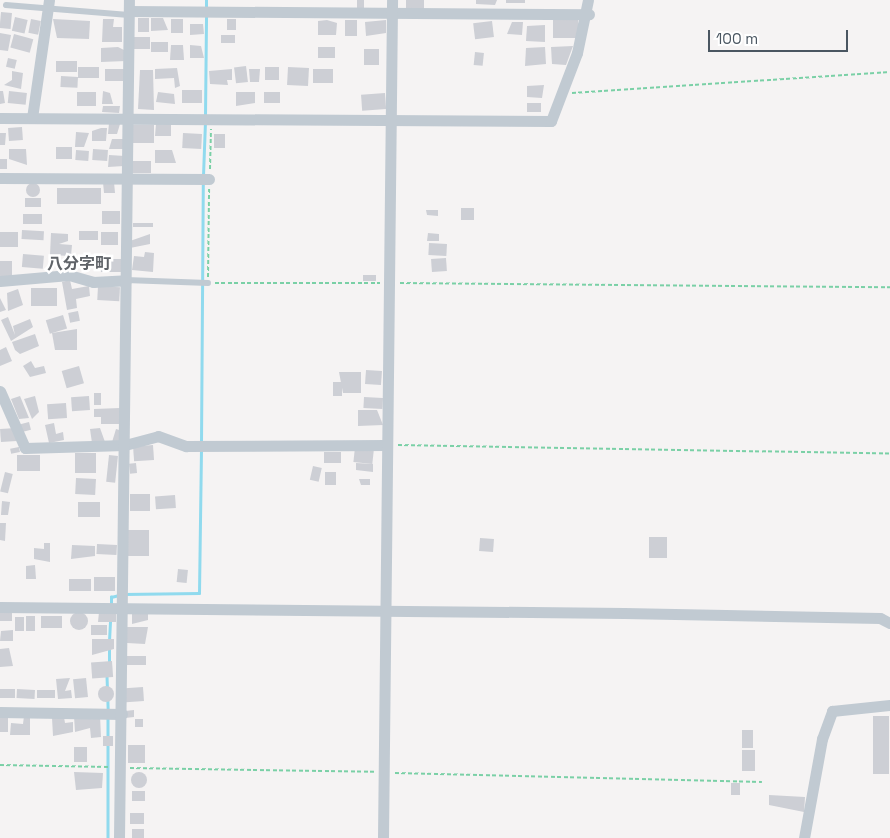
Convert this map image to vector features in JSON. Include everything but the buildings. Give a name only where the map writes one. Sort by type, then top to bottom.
[{"type":"street","points":[[382,838],[387,283],[392,0]]},
{"type":"street","points":[[0,118],[128,116],[551,121],[589,14],[588,0]]},
{"type":"street","points":[[32,118],[48,6]]},
{"type":"street","points":[[119,838],[121,768],[118,714],[123,608],[129,9],[589,14]]},
{"type":"street","points":[[0,178],[210,179]]},
{"type":"street","points":[[0,281],[69,275],[92,282],[126,280]]},
{"type":"street","points":[[0,390],[26,448],[124,445],[158,436],[186,446],[386,445]]},
{"type":"street","points":[[0,607],[385,610],[880,618],[890,623]]},
{"type":"street","points":[[804,838],[822,739],[832,711],[890,705]]},
{"type":"street","points":[[0,712],[118,714]]},
{"type":"lane","points":[[6,5],[129,9]]},
{"type":"lane","points":[[126,280],[208,283]]},
{"type":"path","points":[[562,94],[890,72]]},
{"type":"path","points":[[211,117],[208,283],[890,288]]},
{"type":"path","points":[[386,445],[890,454]]},
{"type":"path","points":[[0,765],[384,772],[762,782]]},
{"type":"waterway","points":[[206,0],[206,8]]},
{"type":"waterway","points":[[205,116],[206,14]]},
{"type":"waterway","points":[[203,176],[205,121]]},
{"type":"waterway","points":[[201,443],[203,181]]},
{"type":"waterway","points":[[124,594],[199,593],[201,449]]},
{"type":"waterway","points":[[111,606],[111,597],[119,595]]},
{"type":"waterway","points":[[109,641],[110,619]]},
{"type":"waterway","points":[[109,649],[109,663]]},
{"type":"waterway","points":[[107,676],[108,710]]},
{"type":"waterway","points":[[108,718],[108,738]]},
{"type":"waterway","points":[[108,743],[108,838]]},
{"type":"district","name":"八分字町","points":[[79,264]]}]
